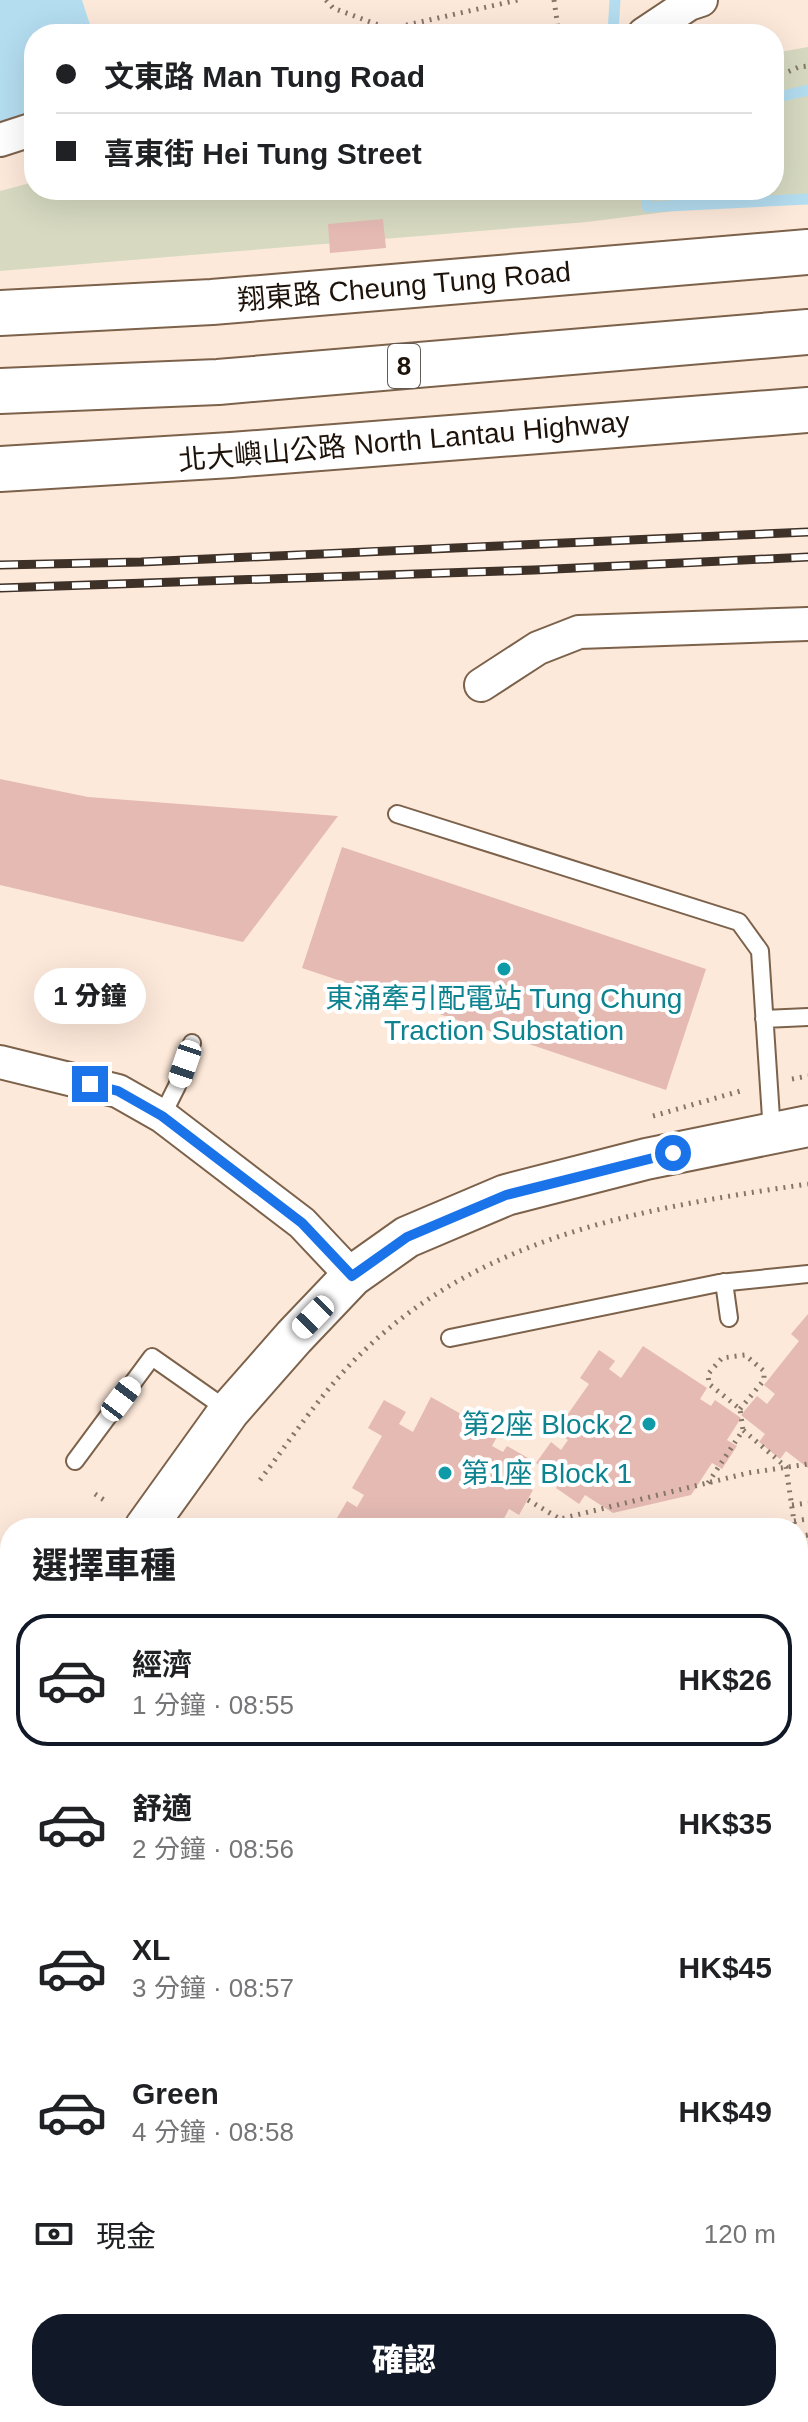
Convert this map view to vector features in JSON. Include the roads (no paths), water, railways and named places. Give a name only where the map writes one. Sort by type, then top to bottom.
[{"type":"main road","name":"翔東路 Cheung Tung Road","points":[[0,313],[212,302],[808,252]]},
{"type":"main road","name":"8","points":[[0,391],[218,382],[808,332]]},
{"type":"main road","name":"北大嶼山公路 North Lantau Highway","points":[[0,469],[231,455],[808,410]]},
{"type":"street","points":[[659,24],[689,4],[701,0]]},
{"type":"street","points":[[0,140],[24,132]]},
{"type":"street","points":[[481,685],[538,648],[579,632],[808,624]]},
{"type":"street","points":[[0,1062],[118,1091],[162,1116],[302,1223],[352,1276]]},
{"type":"street","points":[[152,1518],[229,1411],[294,1337],[352,1276],[407,1237],[506,1195],[646,1159],[790,1129]]},
{"type":"lane","points":[[397,814],[739,922],[760,951],[764,1019],[790,1129]]},
{"type":"lane","points":[[764,1019],[808,1017]]},
{"type":"lane","points":[[162,1116],[177,1086],[192,1043]]},
{"type":"lane","points":[[450,1338],[724,1282],[808,1274]]},
{"type":"lane","points":[[724,1282],[729,1318]]},
{"type":"lane","points":[[75,1461],[152,1357],[229,1411]]},
{"type":"water","points":[[0,0],[82,0],[90,24],[24,24],[24,116],[0,124]]},
{"type":"waterway","points":[[614,24],[615,0]]},
{"type":"waterway","points":[[784,96],[808,90]]},
{"type":"waterway","points":[[647,200],[647,207],[808,199]]},
{"type":"railway","points":[[0,565],[141,562],[808,532]]},
{"type":"railway","points":[[0,588],[534,570],[808,557]]},
{"type":"place","name":"東涌牽引配電站 Tung Chung Traction Substation","points":[[504,969]]},
{"type":"place","name":"第2座 Block 2","points":[[649,1424]]},
{"type":"place","name":"第1座 Block 1","points":[[445,1473]]}]
